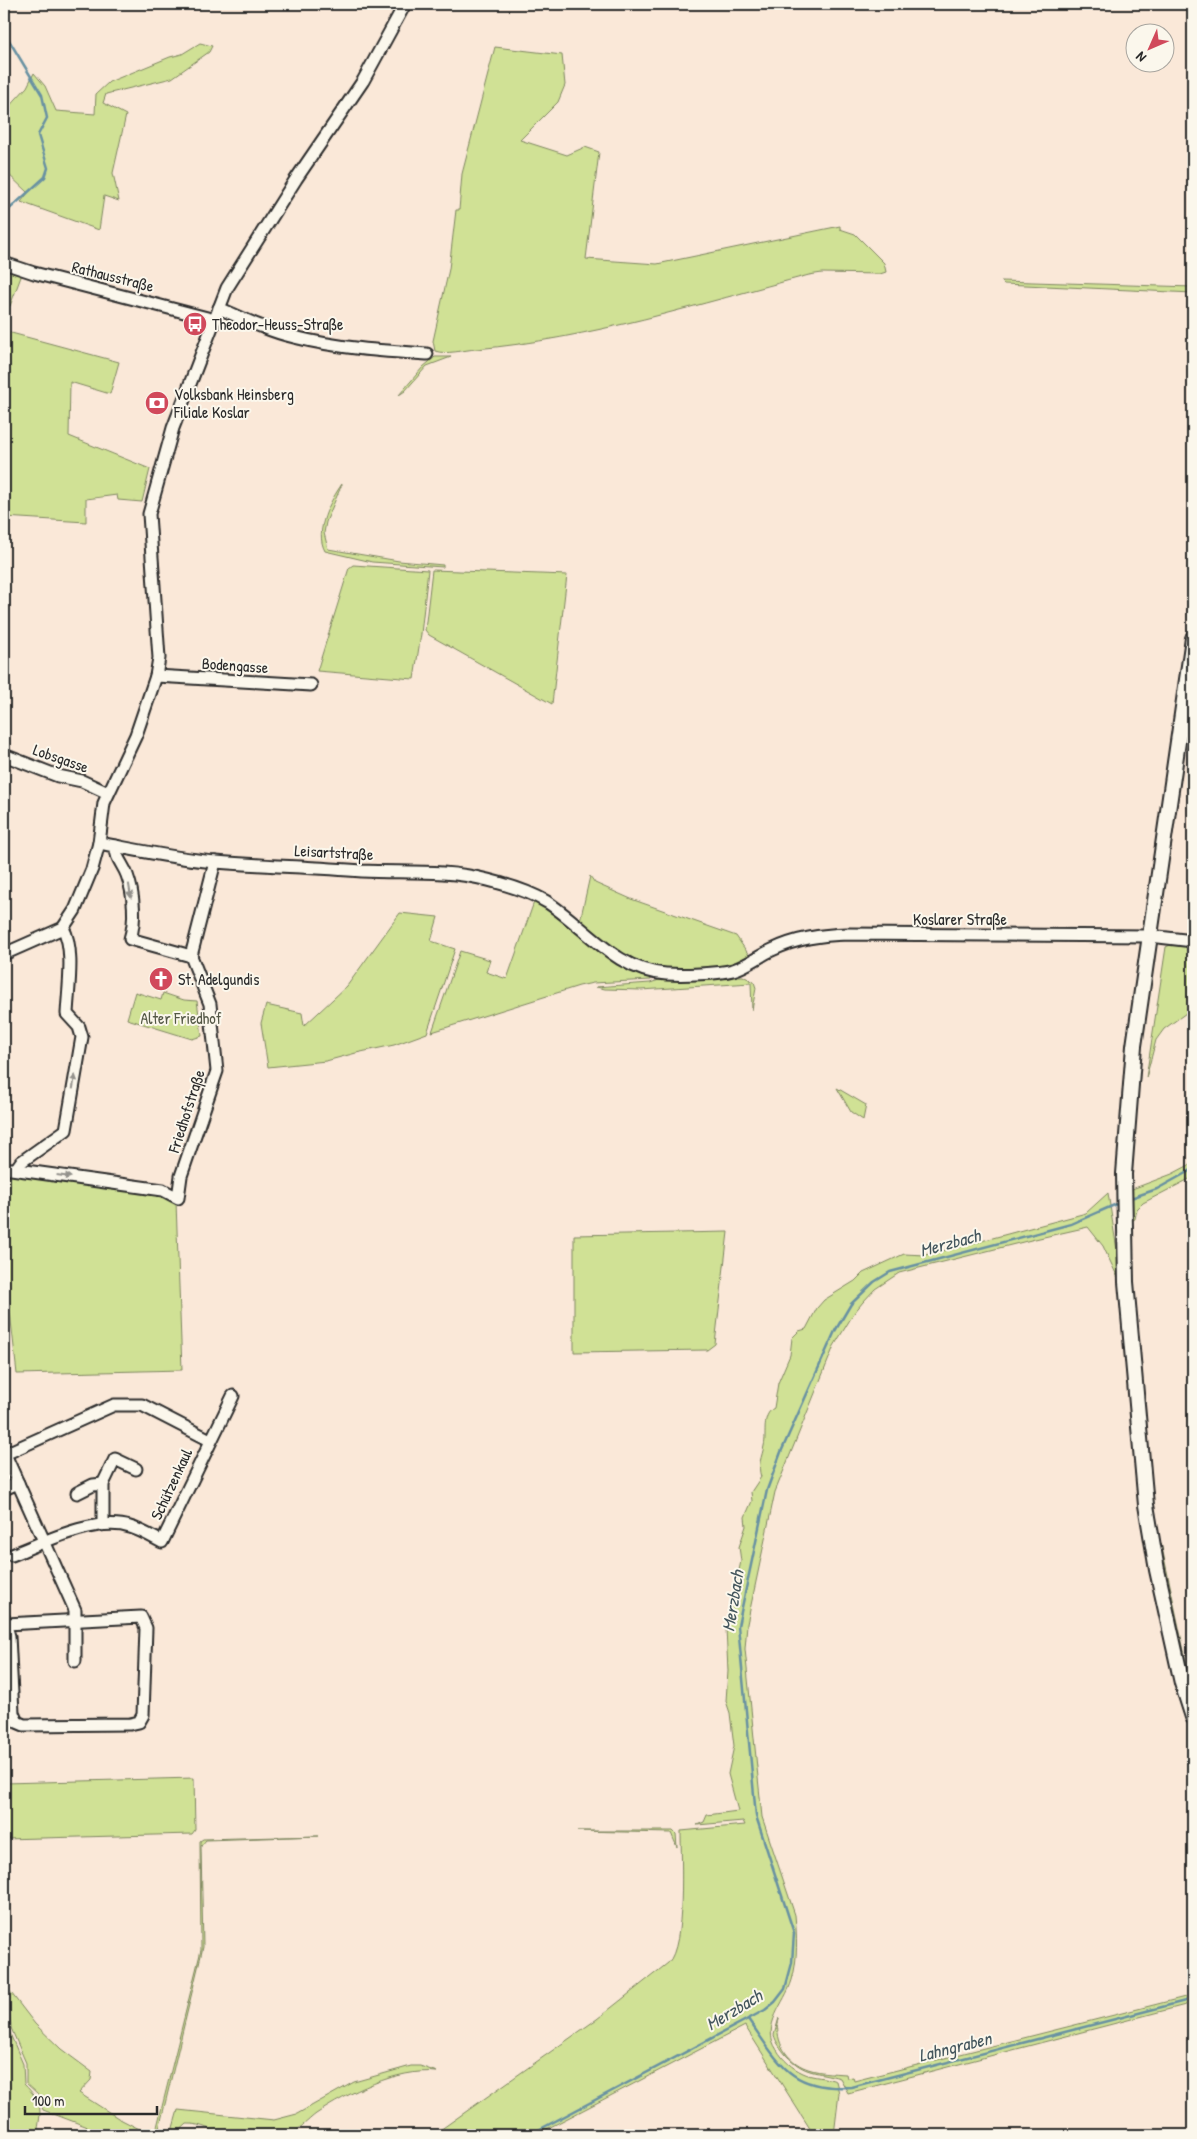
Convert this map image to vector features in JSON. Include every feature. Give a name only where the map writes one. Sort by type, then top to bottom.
[{"type":"main road","points":[[1193,638],[1150,936],[1130,1092],[1124,1192],[1126,1282],[1146,1506],[1157,1570],[1180,1673],[1193,1717]]},
{"type":"street","points":[[4,954],[63,928],[75,910],[99,843],[100,822],[108,793],[136,736],[156,676],[159,658],[149,514],[173,428],[227,288],[296,179],[363,81],[405,4]]},
{"type":"street","name":"Rathausstraße","points":[[4,263],[51,278],[214,320]]},
{"type":"street","points":[[219,308],[266,329],[295,337],[360,349],[427,354]]},
{"type":"street","name":"Bodengasse","points":[[156,676],[311,685]]},
{"type":"street","name":"Lobsgasse","points":[[4,755],[58,776],[82,781],[108,793]]},
{"type":"street","name":"Leisartstraße","points":[[99,843],[215,862],[459,874],[487,879],[528,892],[545,901],[614,955],[642,970],[668,974],[734,970]]},
{"type":"street","points":[[116,846],[115,855],[127,874],[131,890],[133,928],[130,939],[190,956],[215,862]]},
{"type":"street","points":[[16,1170],[20,1162],[66,1130],[82,1037],[80,1027],[67,1014],[70,964],[66,934],[63,928]]},
{"type":"street","name":"Koslarer Straße","points":[[734,970],[778,947],[816,936],[848,934],[1150,936],[1193,941]]},
{"type":"street","name":"Friedhofstraße","points":[[4,1168],[163,1190],[178,1198],[182,1176],[217,1071],[210,1004],[190,956]]},
{"type":"street","name":"Schützenkaul","points":[[103,1524],[130,1527],[162,1542],[233,1396]]},
{"type":"street","name":"Schützenkaul","points":[[4,1453],[114,1405],[142,1405],[210,1440]]},
{"type":"street","points":[[4,1453],[75,1610],[77,1621],[75,1661]]},
{"type":"street","points":[[12,1555],[45,1542],[103,1524],[103,1484],[115,1459],[136,1469]]},
{"type":"street","points":[[4,1489],[18,1482]]},
{"type":"street","points":[[77,1493],[93,1485],[103,1484]]},
{"type":"street","points":[[141,1617],[146,1628],[143,1715],[139,1722],[130,1724],[24,1725],[17,1722],[13,1713],[9,1636],[5,1621],[77,1621],[141,1617]]},
{"type":"green space","points":[[200,43],[212,46],[209,52],[172,78],[106,94],[103,103],[126,115],[113,173],[119,201],[104,196],[99,230],[21,202],[28,193],[4,170],[4,112],[27,87],[34,73],[45,86],[56,111],[95,114],[96,94],[109,82],[182,54]]},
{"type":"green space","points":[[495,47],[562,55],[565,85],[558,102],[520,140],[567,155],[585,147],[599,152],[586,259],[657,264],[840,226],[840,229],[855,234],[884,263],[886,272],[880,274],[822,273],[809,275],[685,309],[602,329],[518,344],[450,352],[435,351],[433,341],[449,269],[456,210],[459,210],[462,174]]},
{"type":"green space","points":[[4,270],[22,274],[10,306],[4,305]]},
{"type":"green space","points":[[1001,281],[1193,287],[1193,293],[1004,284]]},
{"type":"green space","points":[[4,331],[119,362],[110,394],[70,382],[69,436],[150,469],[142,502],[118,500],[117,495],[86,499],[86,522],[4,517]]},
{"type":"green space","points":[[435,357],[451,357],[427,366],[405,391],[399,395],[423,367]]},
{"type":"green space","points":[[342,484],[326,522],[324,533],[328,549],[399,561],[443,565],[443,567],[372,562],[325,551],[322,543],[322,525],[328,507]]},
{"type":"green space","points":[[353,565],[428,570],[414,679],[317,671],[349,568]]},
{"type":"green space","points":[[432,570],[567,575],[552,704],[429,635],[425,630]]},
{"type":"green space","points":[[590,876],[595,883],[631,899],[736,936],[749,955],[728,967],[657,969],[620,954],[580,921]]},
{"type":"green space","points":[[534,902],[549,911],[619,965],[651,977],[651,980],[593,983],[579,986],[432,1032],[460,951],[490,960],[486,972],[507,979]]},
{"type":"green space","points":[[400,913],[438,917],[431,941],[455,949],[427,1033],[394,1045],[326,1061],[268,1067],[261,1023],[266,1005],[302,1013],[304,1026],[347,986]]},
{"type":"green space","points":[[1174,943],[1193,945],[1193,1008],[1164,1029],[1156,1040],[1146,1078],[1166,947]]},
{"type":"green space","points":[[743,976],[754,982],[756,988],[752,1010],[751,983],[641,990],[596,987],[650,983],[668,977]]},
{"type":"green space","name":"Alter Friedhof","points":[[135,992],[161,1000],[163,993],[184,1000],[197,1001],[202,1036],[192,1039],[127,1019]]},
{"type":"green space","points":[[837,1088],[866,1105],[863,1120],[851,1112]]},
{"type":"green space","points":[[1193,1163],[1193,1177],[1143,1203],[1137,1209],[1135,1219],[1131,1221],[1132,1189],[1172,1174]]},
{"type":"green space","points":[[10,1171],[164,1193],[176,1202],[182,1370],[17,1374],[8,1294],[4,1294]]},
{"type":"green space","points":[[1108,1193],[1121,1276],[1148,1536],[1144,1537],[1138,1505],[1118,1278],[1103,1246],[1088,1227],[899,1273],[875,1289],[854,1313],[834,1346],[775,1492],[747,1624],[745,1649],[762,1817],[796,1923],[794,1972],[789,1989],[772,2023],[771,2032],[772,2041],[777,2050],[792,2066],[807,2075],[836,2081],[839,2093],[834,2135],[814,2135],[745,2026],[535,2135],[433,2135],[597,2019],[668,1963],[674,1953],[678,1939],[680,1920],[682,1880],[681,1831],[745,1825],[743,1821],[697,1825],[704,1822],[707,1815],[738,1811],[728,1774],[734,1746],[730,1713],[726,1701],[728,1671],[726,1628],[731,1597],[735,1589],[741,1561],[739,1547],[746,1526],[745,1517],[752,1501],[751,1492],[761,1477],[760,1465],[765,1441],[767,1415],[774,1408],[778,1383],[790,1355],[792,1338],[799,1331],[806,1329],[817,1308],[824,1300],[855,1281],[863,1273],[904,1254],[925,1255],[1086,1213]]},
{"type":"green space","points":[[728,1232],[715,1344],[707,1350],[574,1352],[574,1235]]},
{"type":"green space","points":[[1161,1543],[1193,1693],[1193,1704],[1159,1546]]},
{"type":"green space","points":[[194,1778],[195,1830],[192,1834],[4,1839],[4,1783]]},
{"type":"green space","points":[[577,1831],[673,1831],[676,1834],[677,1847],[671,1833]]},
{"type":"green space","points":[[319,1836],[206,1840],[201,1846],[203,1947],[159,2135],[155,2135],[201,1950],[200,1841],[203,1839]]},
{"type":"green space","points":[[8,1989],[35,2024],[61,2049],[92,2072],[91,2080],[79,2093],[118,2118],[151,2135],[109,2135],[43,2110],[38,2094],[26,2083],[26,2063],[11,2028]]},
{"type":"green space","points":[[4,1991],[7,1996],[8,2029],[23,2064],[24,2084],[35,2097],[40,2107],[37,2135],[4,2135]]},
{"type":"green space","points":[[1193,1995],[1193,2003],[848,2093],[840,2078],[811,2071],[799,2066],[786,2055],[774,2035],[779,2018],[779,2040],[786,2053],[796,2063],[808,2069],[846,2074],[847,2078],[853,2077],[854,2081]]},
{"type":"green space","points":[[411,2066],[420,2066],[437,2072],[406,2074],[358,2090],[316,2114],[295,2132],[288,2135],[227,2135],[197,2125],[187,2124],[175,2135],[171,2135],[178,2110],[274,2120],[297,2114],[354,2082]]},
{"type":"waterway","points":[[4,32],[42,95],[47,118],[38,135],[48,168],[45,177],[4,214]]},
{"type":"waterway","name":"Merzbach","points":[[1128,1199],[1157,1189],[1193,1169]]},
{"type":"waterway","name":"Merzbach","points":[[529,2135],[765,2010],[775,2002],[785,1989],[792,1963],[794,1933],[756,1816],[738,1626],[767,1490],[781,1452],[835,1331],[851,1304],[874,1282],[890,1272],[1071,1224],[1119,1203]]},
{"type":"waterway","name":"Lahngraben","points":[[748,2019],[779,2061],[800,2079],[830,2087],[851,2087],[1193,1999]]},
{"type":"place","name":"Theodor-Heuss-Straße","points":[[195,324]]},
{"type":"place","name":"Volksbank Heinsberg Filiale Koslar","points":[[157,403]]},
{"type":"place","name":"St. Adelgundis","points":[[161,979]]}]
